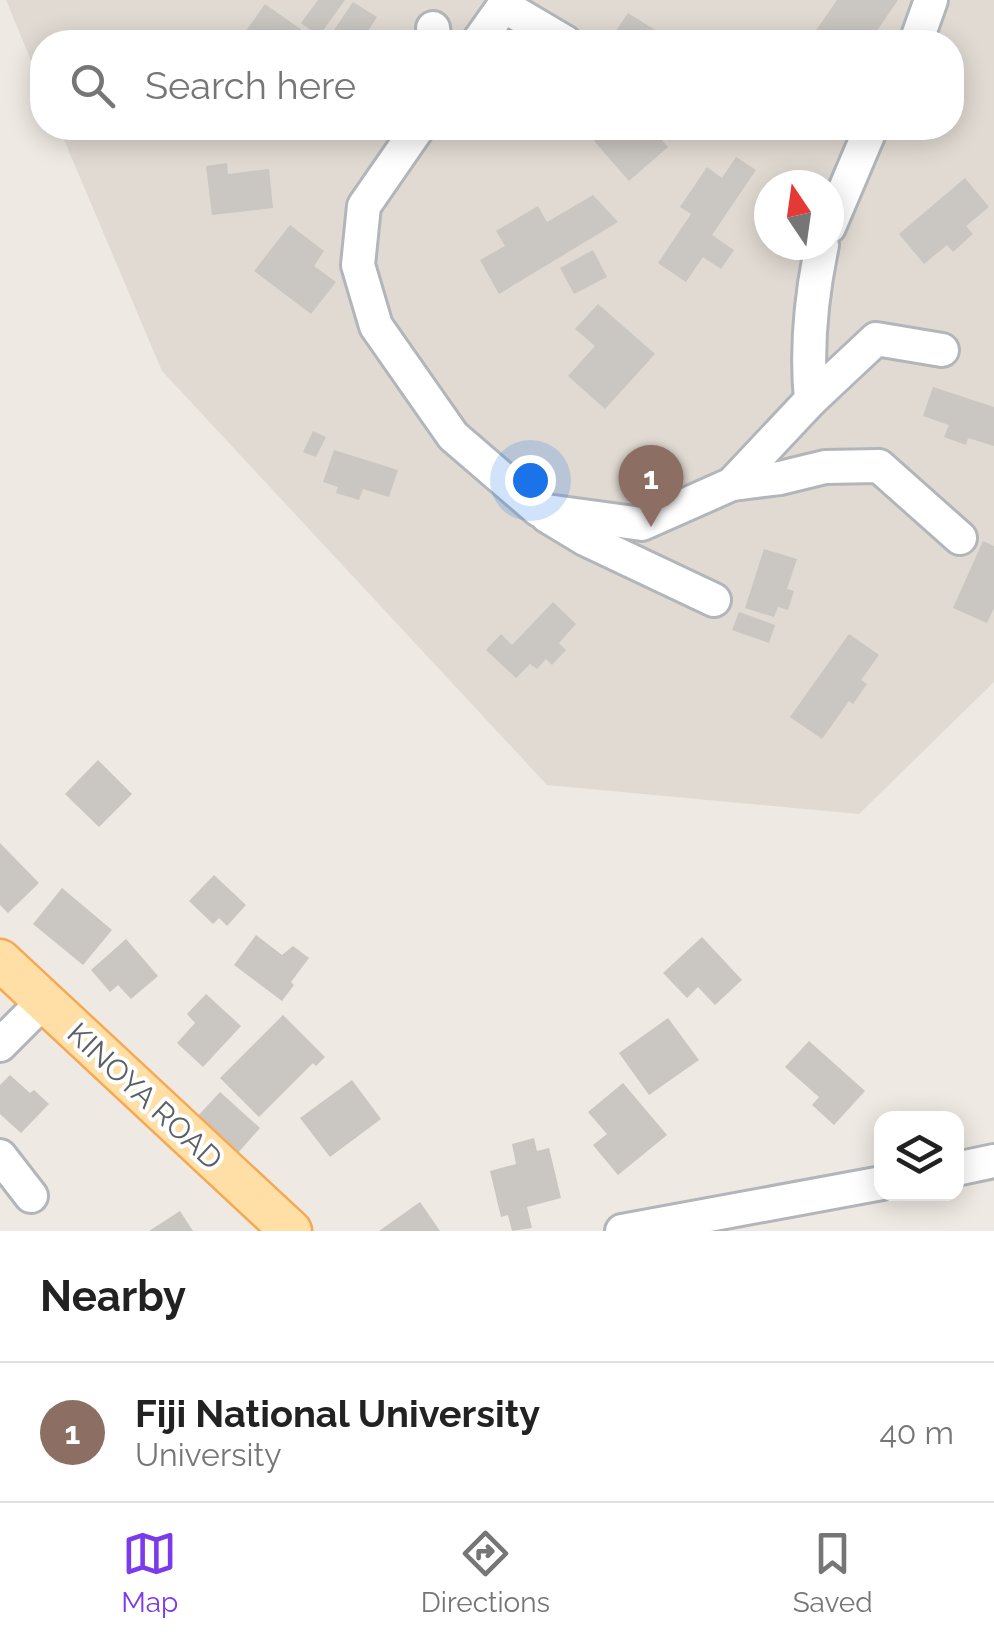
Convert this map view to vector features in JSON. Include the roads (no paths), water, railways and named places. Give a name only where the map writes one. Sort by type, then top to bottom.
[{"type":"main road","name":"KINOYA ROAD","points":[[0,960],[291,1231]]},
{"type":"street","points":[[920,30],[931,0]]},
{"type":"street","points":[[487,30],[506,3],[547,30]]},
{"type":"street","points":[[410,140],[364,206],[358,266],[376,326],[453,436],[538,510],[585,540],[714,600]]},
{"type":"street","points":[[844,192],[866,140]]},
{"type":"street","points":[[811,400],[811,299],[819,260]]},
{"type":"street","points":[[732,484],[876,338],[942,350]]},
{"type":"street","points":[[538,510],[642,524],[732,484],[825,467],[878,466],[960,538]]},
{"type":"street","points":[[0,1044],[43,1002]]},
{"type":"street","points":[[0,1156],[30,1196]]},
{"type":"street","points":[[964,1167],[994,1161]]},
{"type":"street","points":[[622,1231],[874,1184]]},
{"type":"place","name":"Fiji National University","points":[[651,527]]}]
